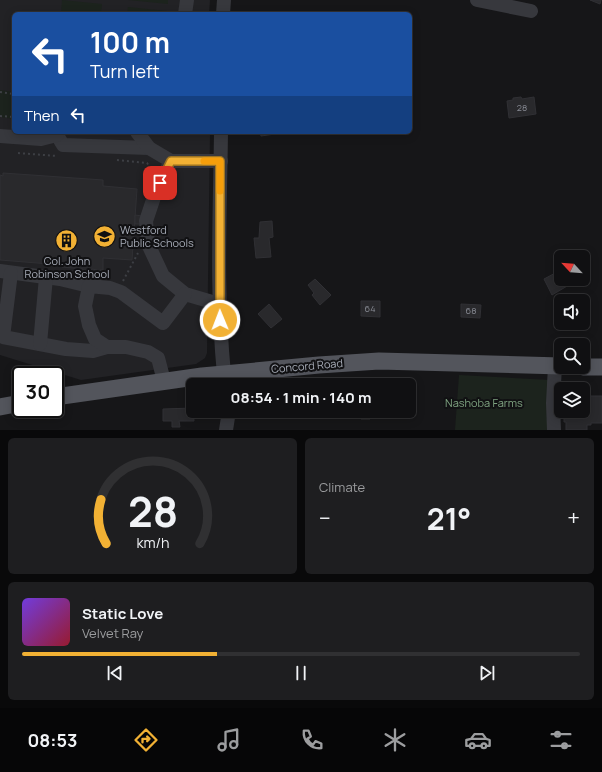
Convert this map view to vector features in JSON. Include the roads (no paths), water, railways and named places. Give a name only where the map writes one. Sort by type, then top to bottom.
[{"type":"main road","name":"Concord Road","points":[[64,396],[164,381],[230,377],[319,365],[379,361],[554,366]]},
{"type":"main road","points":[[590,367],[602,367]]},
{"type":"main road","points":[[0,406],[12,404]]},
{"type":"street","points":[[185,12],[187,0]]},
{"type":"street","points":[[223,12],[224,0]]},
{"type":"street","points":[[477,0],[531,12]]},
{"type":"street","points":[[0,136],[41,139],[57,134],[64,145],[149,148]]},
{"type":"street","points":[[139,134],[149,148],[171,161],[220,161]]},
{"type":"street","points":[[221,134],[219,304],[230,377]]},
{"type":"street","points":[[171,161],[155,194],[146,221],[148,244],[163,276],[185,294],[219,304]]},
{"type":"street","points":[[164,381],[158,358],[148,352],[126,347],[107,347],[93,351],[66,349],[3,337],[5,272],[60,279],[89,286],[117,290],[163,323],[185,294]]},
{"type":"street","points":[[40,344],[46,277]]},
{"type":"street","points":[[89,286],[85,306],[89,325],[96,339],[107,347]]},
{"type":"street","points":[[554,430],[553,403],[557,374]]},
{"type":"street","points":[[226,430],[228,418]]},
{"type":"place","name":"Westford Public Schools","points":[[104,236]]},
{"type":"place","name":"Col. John Robinson School","points":[[67,241]]},
{"type":"park label","name":"Nashoba Farms","points":[[484,403]]}]
